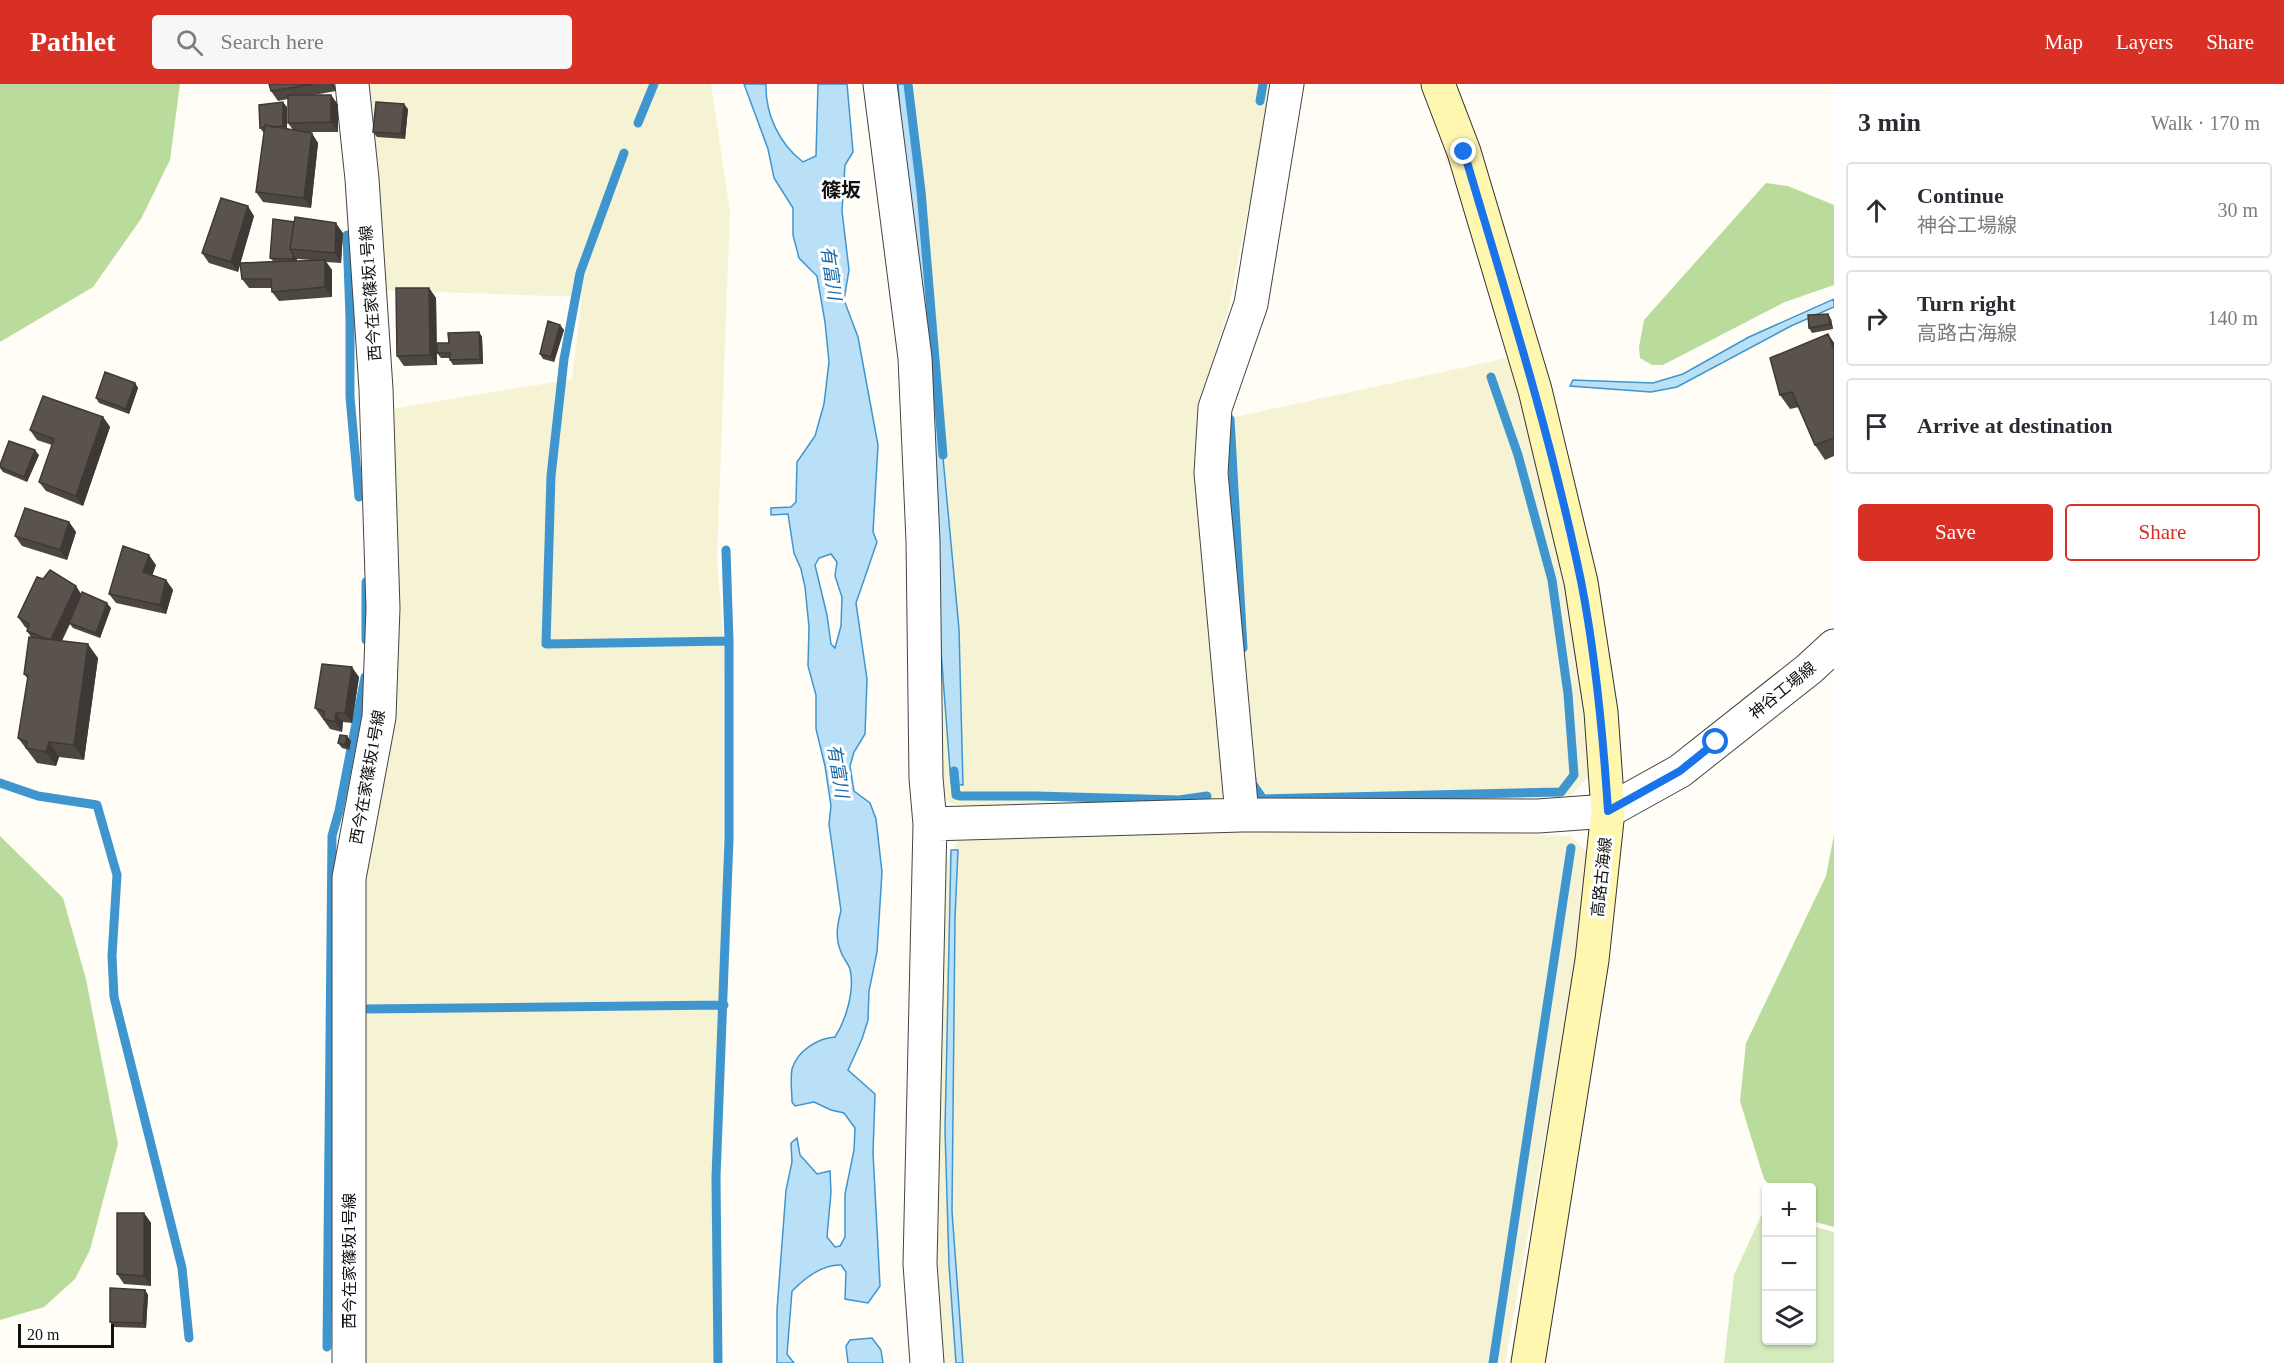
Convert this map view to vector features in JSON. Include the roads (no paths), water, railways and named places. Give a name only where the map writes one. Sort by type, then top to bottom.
[{"type":"main road","name":"高路古海線","points":[[1438,84],[1464,152],[1535,390],[1581,582],[1601,712],[1608,811],[1592,960],[1528,1363]]},
{"type":"street","name":"西今在家篠坂1号線","points":[[349,1363],[349,878],[379,717],[383,608],[376,389],[362,179],[352,84]]},
{"type":"street","points":[[880,84],[915,358],[923,541],[926,778],[930,824],[920,1264],[927,1363]]},
{"type":"street","points":[[1242,815],[1211,473],[1213,440],[1215,408],[1251,304],[1287,84]]},
{"type":"street","name":"神谷工場線","points":[[1608,811],[1680,771],[1809,669],[1834,646]]},
{"type":"street","points":[[930,824],[1242,815],[1538,816],[1608,811]]},
{"type":"water","name":"有富川","points":[[744,84],[766,84],[768,106],[775,127],[794,155],[803,162],[816,156],[818,84],[847,84],[853,152],[845,165],[842,211],[849,270],[844,300],[858,337],[878,445],[873,532],[877,542],[856,603],[867,679],[865,734],[854,752],[850,766],[854,791],[870,803],[876,819],[882,872],[877,952],[869,991],[868,1020],[848,1070],[875,1094],[873,1153],[880,1286],[868,1303],[845,1299],[846,1272],[841,1265],[834,1265],[808,1277],[797,1286],[792,1291],[787,1354],[794,1363],[777,1363],[777,1310],[786,1190],[792,1162],[791,1143],[797,1138],[800,1155],[817,1174],[830,1171],[831,1192],[827,1237],[835,1247],[840,1246],[845,1237],[845,1194],[854,1150],[855,1128],[844,1113],[814,1102],[795,1106],[792,1102],[791,1077],[795,1062],[803,1051],[815,1043],[835,1037],[848,1005],[851,977],[837,937],[841,911],[829,824],[831,806],[816,729],[816,695],[808,666],[809,627],[805,587],[794,553],[788,514],[771,515],[771,508],[791,507],[796,502],[797,462],[815,436],[824,404],[829,362],[825,322],[817,276],[799,258],[793,235],[793,208],[774,178],[768,149]],"holes":[[[831,554],[837,562],[835,576],[842,597],[841,626],[835,648],[831,644],[827,615],[815,565],[819,558]]]},
{"type":"water","points":[[898,84],[908,84],[959,629],[963,785],[951,783]]},
{"type":"water","points":[[1834,299],[1834,307],[1791,326],[1677,387],[1651,392],[1570,386],[1573,380],[1653,383],[1683,374],[1749,337]]},
{"type":"water","points":[[951,850],[958,850],[955,918],[952,1211],[963,1363],[956,1363],[949,1265],[945,1130]]},
{"type":"water","points":[[872,1338],[881,1350],[883,1363],[848,1363],[846,1346],[850,1340]]},
{"type":"waterway","points":[[638,123],[654,84]]},
{"type":"waterway","points":[[908,84],[921,191],[943,455]]},
{"type":"waterway","points":[[1260,101],[1263,84]]},
{"type":"waterway","points":[[624,153],[580,273],[564,359],[551,476],[546,644],[729,641]]},
{"type":"waterway","points":[[347,235],[350,397],[359,497]]},
{"type":"waterway","points":[[1252,779],[1252,783],[1263,799],[1561,792],[1574,775],[1568,694],[1552,580],[1518,455],[1491,377]]},
{"type":"waterway","points":[[1230,419],[1243,648]]},
{"type":"waterway","points":[[718,1363],[716,1177],[729,839],[729,641],[726,550]]},
{"type":"waterway","points":[[366,582],[366,640]]},
{"type":"waterway","points":[[327,1347],[332,836],[365,677]]},
{"type":"waterway","points":[[954,771],[956,795],[961,796],[1179,800],[1207,796]]},
{"type":"waterway","points":[[0,783],[38,796],[97,805],[117,875],[112,956],[114,997],[182,1268],[189,1338]]},
{"type":"waterway","points":[[1493,1363],[1571,848]]},
{"type":"waterway","points":[[364,1009],[724,1005]]},
{"type":"district","name":"篠坂","points":[[841,190]]}]
